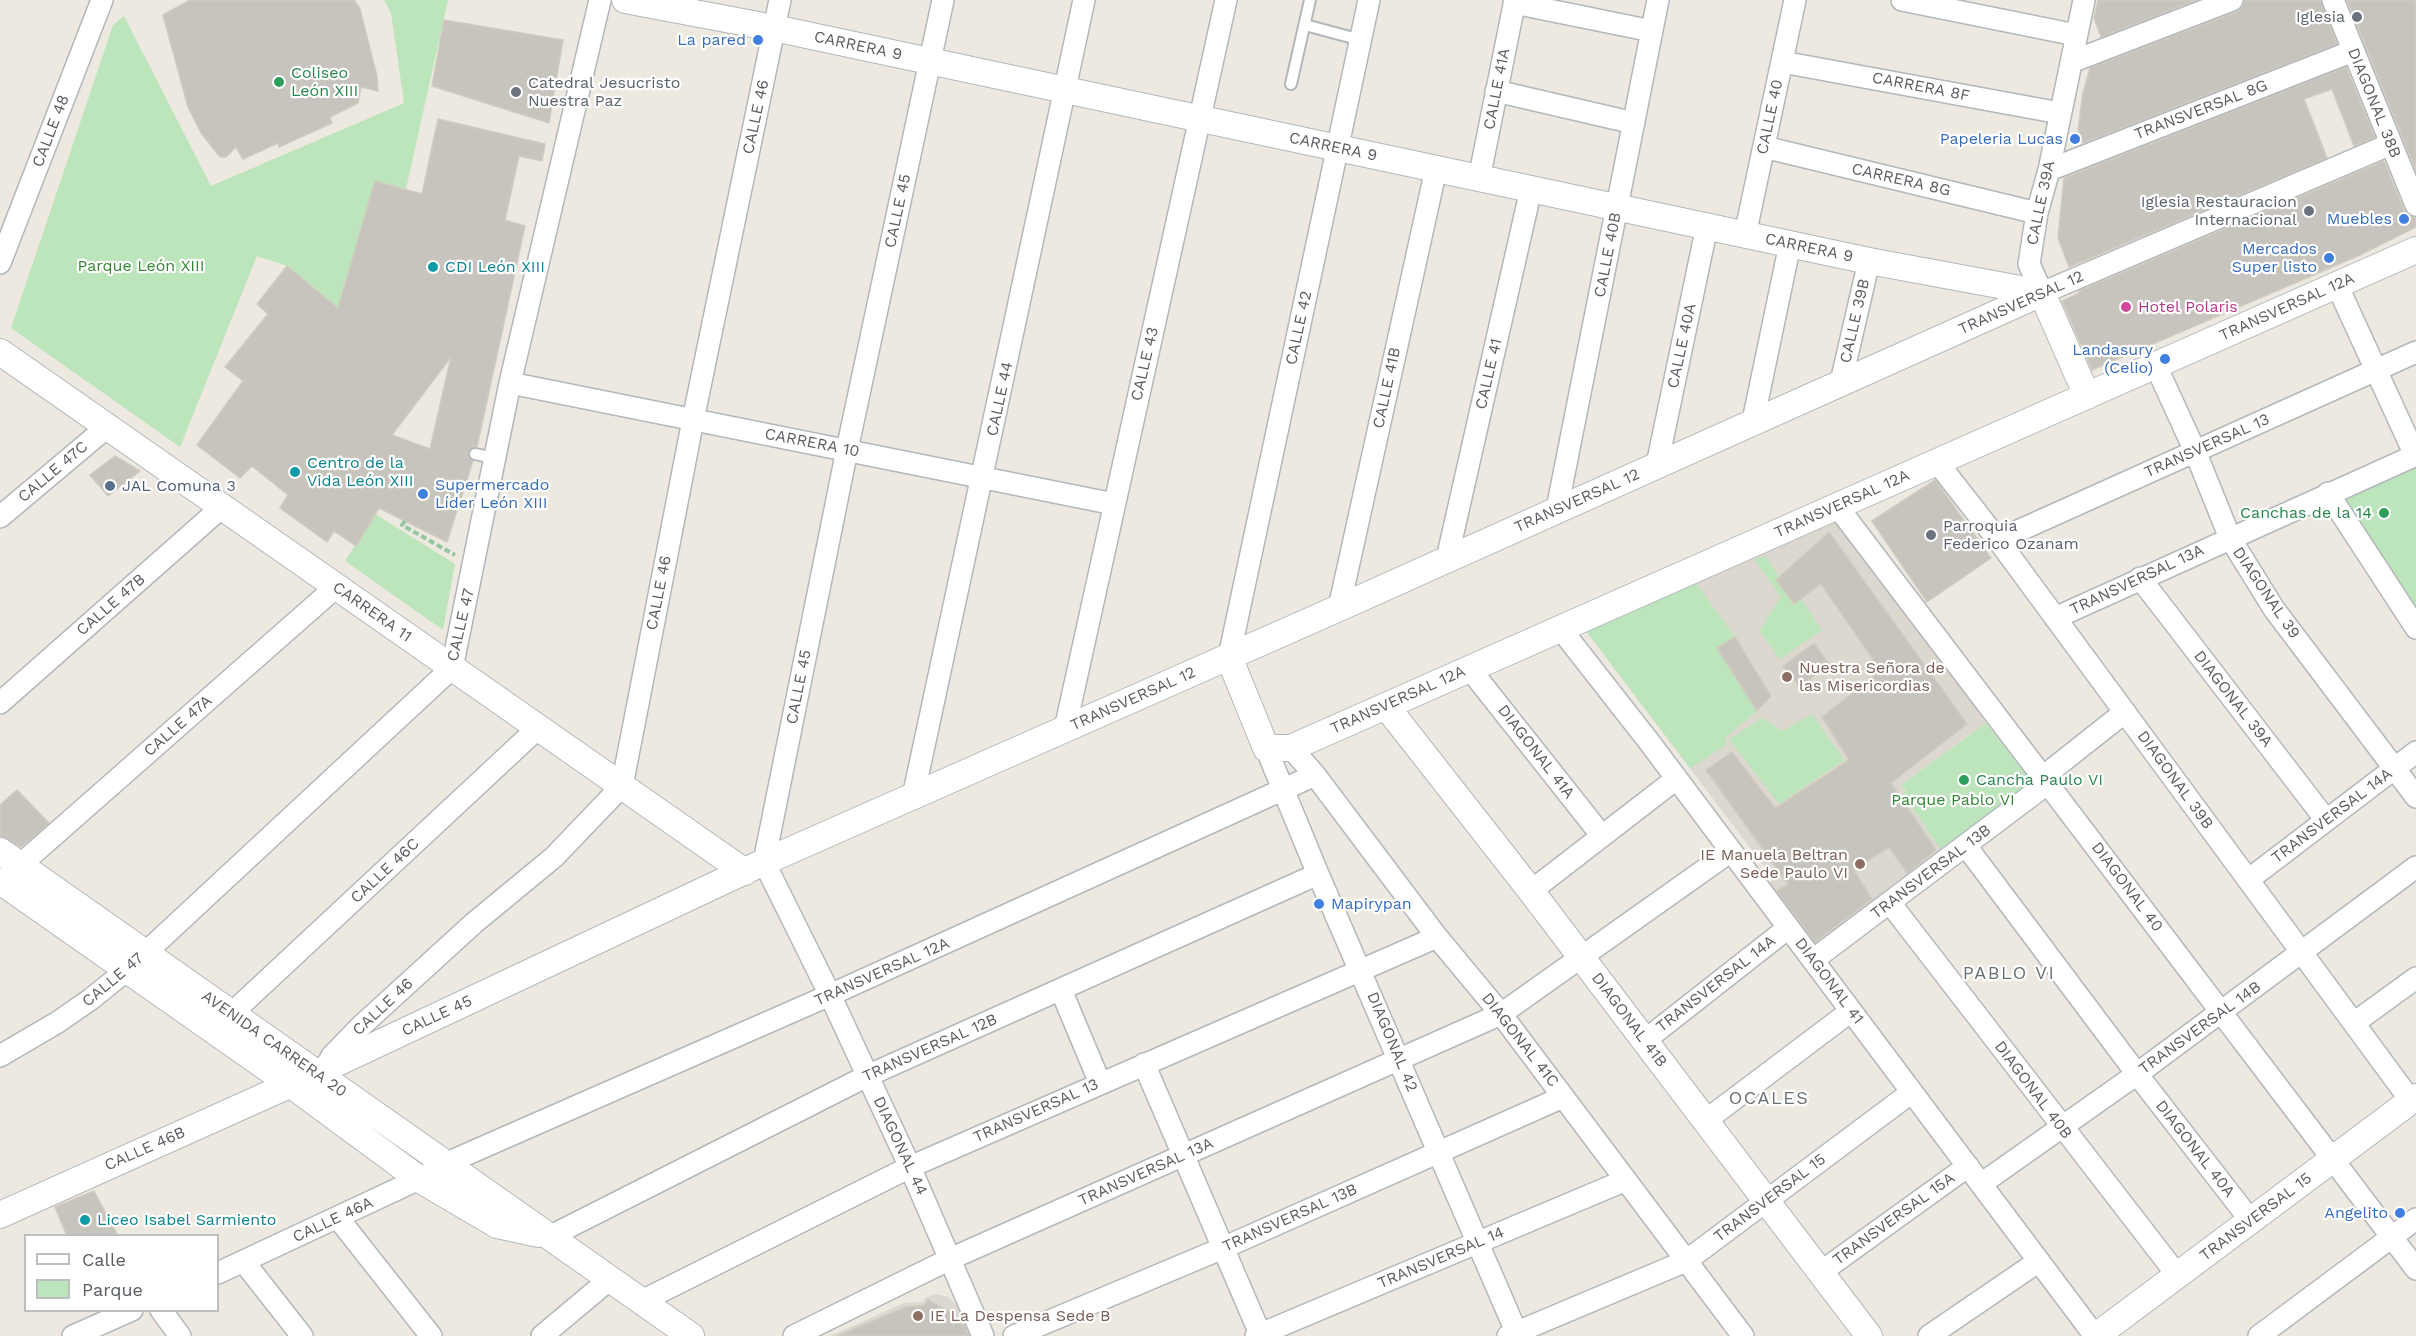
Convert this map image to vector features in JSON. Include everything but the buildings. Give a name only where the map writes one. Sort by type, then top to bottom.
[{"type":"street","name":"CALLE 48","points":[[0,263],[102,0]]},
{"type":"street","name":"CALLE 47","points":[[5,1045],[58,1022],[91,999],[136,962],[452,668],[474,566],[485,456],[510,383],[600,0]]},
{"type":"street","name":"CARRERA 9","points":[[625,0],[774,28],[1869,261],[2042,293]]},
{"type":"street","name":"CALLE 46","points":[[321,1070],[360,1027],[474,923],[547,863],[622,786],[693,420],[780,0]]},
{"type":"street","name":"CALLE 45","points":[[290,1084],[754,867],[847,450],[943,0]]},
{"type":"street","name":"CALLE 44","points":[[913,796],[1084,0]]},
{"type":"street","name":"CALLE 43","points":[[1065,729],[1226,0]]},
{"type":"street","name":"CALLE 42","points":[[1229,657],[1369,0]]},
{"type":"street","name":"CALLE 40B","points":[[1557,509],[1658,0]]},
{"type":"street","name":"CALLE 40","points":[[1745,235],[1795,0]]},
{"type":"street","points":[[1902,0],[2076,35]]},
{"type":"street","name":"CALLE 39A","points":[[2084,0],[2049,170],[2037,213],[2029,264],[2088,396]]},
{"type":"street","points":[[2071,62],[2232,0]]},
{"type":"street","name":"DIAGONAL 38B","points":[[2333,0],[2416,205]]},
{"type":"street","points":[[1514,2],[1652,31]]},
{"type":"street","name":"CALLE 41A","points":[[1479,179],[1514,2]]},
{"type":"street","name":"TRANSVERSAL 8G","points":[[2049,170],[2353,51]]},
{"type":"street","name":"CARRERA 8F","points":[[1782,62],[2060,113]]},
{"type":"street","points":[[1496,91],[1634,123]]},
{"type":"street","name":"TRANSVERSAL 12","points":[[754,867],[2042,293],[2391,144]]},
{"type":"street","name":"CARRERA 8G","points":[[1764,147],[2037,213]]},
{"type":"street","name":"CALLE 41B","points":[[1339,608],[1436,169]]},
{"type":"street","name":"CALLE 41","points":[[1447,559],[1531,189]]},
{"type":"street","name":"CALLE 40A","points":[[1657,465],[1707,226]]},
{"type":"street","points":[[1753,422],[1790,244]]},
{"type":"street","name":"TRANSVERSAL 12A","points":[[1279,748],[1386,706],[2416,250]]},
{"type":"street","name":"CALLE 39B","points":[[1841,382],[1869,261]]},
{"type":"street","points":[[2337,285],[2416,455]]},
{"type":"street","name":"CARRERA 11","points":[[0,352],[622,786],[754,867]]},
{"type":"street","name":"TRANSVERSAL 13","points":[[1998,540],[2416,352]]},
{"type":"street","name":"DIAGONAL 39","points":[[2156,366],[2195,451],[2230,538],[2274,609],[2416,797]]},
{"type":"street","name":"CARRERA 10","points":[[510,383],[1114,504]]},
{"type":"street","name":"CALLE 47C","points":[[0,517],[107,427]]},
{"type":"street","name":"TRANSVERSAL 13A","points":[[2055,618],[2416,455]]},
{"type":"street","name":"DIAGONAL 39B","points":[[1937,462],[1998,540],[2354,1023],[2414,1099]]},
{"type":"street","points":[[2328,494],[2416,628]]},
{"type":"street","name":"DIAGONAL 40","points":[[1837,506],[2416,1269]]},
{"type":"street","name":"CALLE 47B","points":[[0,703],[222,507]]},
{"type":"street","name":"DIAGONAL 39A","points":[[2140,578],[2326,820]]},
{"type":"street","name":"CALLE 47A","points":[[6,865],[336,587]]},
{"type":"street","name":"DIAGONAL 41","points":[[1560,628],[2096,1336]]},
{"type":"street","points":[[1229,657],[1279,748]]},
{"type":"street","name":"DIAGONAL 41A","points":[[1469,668],[1602,836]]},
{"type":"street","name":"DIAGONAL 41B","points":[[1386,706],[1531,891],[1869,1336]]},
{"type":"street","name":"TRANSVERSAL 13B","points":[[1813,960],[1966,846],[2125,712]]},
{"type":"street","name":"CALLE 46C","points":[[231,1014],[538,728]]},
{"type":"street","name":"DIAGONAL 41C","points":[[1279,748],[1315,775],[1437,937],[1501,1014],[1741,1335]]},
{"type":"street","name":"DIAGONAL 42","points":[[1279,748],[1283,791],[1478,1242],[1514,1335]]},
{"type":"street","name":"TRANSVERSAL 14A","points":[[2248,880],[2416,752]]},
{"type":"street","name":"TRANSVERSAL 12A","points":[[447,1163],[830,996],[1315,775]]},
{"type":"street","points":[[1531,891],[1676,779]]},
{"type":"street","name":"DIAGONAL 40A","points":[[1966,846],[2137,1074],[2251,1221]]},
{"type":"street","points":[[1501,1014],[1731,851]]},
{"type":"street","name":"AVENIDA CARRERA 20","points":[[6,865],[136,962],[290,1084],[419,1179],[497,1225],[549,1237]]},
{"type":"street","name":"DIAGONAL 44","points":[[754,867],[830,996],[910,1167],[983,1336]]},
{"type":"street","name":"TRANSVERSAL 14B","points":[[1981,1184],[2137,1074],[2416,867]]},
{"type":"street","name":"TRANSVERSAL 12B","points":[[549,1237],[867,1076],[1318,873]]},
{"type":"street","name":"DIAGONAL 40B","points":[[1890,903],[2178,1276]]},
{"type":"street","name":"TRANSVERSAL 14A","points":[[1644,1041],[1788,928]]},
{"type":"street","name":"TRANSVERSAL 13","points":[[642,1301],[910,1167],[1437,937]]},
{"type":"street","name":"AVENIDA CARRERA 20","points":[[136,962],[231,1014],[321,1070],[549,1237],[691,1336]]},
{"type":"street","points":[[2354,1023],[2416,978]]},
{"type":"street","points":[[1061,990],[1100,1083]]},
{"type":"street","points":[[1705,1121],[1851,1011]]},
{"type":"street","name":"TRANSVERSAL 13A","points":[[794,1336],[950,1259],[1501,1014]]},
{"type":"street","points":[[1144,1064],[1259,1335]]},
{"type":"street","name":"CALLE 46B","points":[[0,1215],[290,1084]]},
{"type":"street","name":"TRANSVERSAL 15","points":[[1686,1261],[1912,1092]]},
{"type":"street","name":"TRANSVERSAL 13B","points":[[1014,1336],[1223,1248],[1563,1097]]},
{"type":"street","name":"TRANSVERSAL 15","points":[[2096,1336],[2414,1099]]},
{"type":"street","name":"CALLE 46A","points":[[219,1273],[338,1218],[447,1163]]},
{"type":"street","name":"TRANSVERSAL 15A","points":[[1821,1272],[1968,1166]]},
{"type":"street","name":"TRANSVERSAL 14","points":[[1259,1335],[1626,1180]]},
{"type":"street","points":[[338,1218],[431,1336]]},
{"type":"street","points":[[2259,1336],[2416,1219]]},
{"type":"street","points":[[1929,1336],[2039,1260]]},
{"type":"street","points":[[1514,1335],[1686,1261]]},
{"type":"street","points":[[244,1262],[302,1336]]},
{"type":"street","points":[[542,1336],[610,1279]]},
{"type":"street","points":[[73,1336],[130,1312]]},
{"type":"street","points":[[162,1312],[180,1336]]},
{"type":"lane","points":[[1291,84],[1310,0]]},
{"type":"lane","points":[[1305,26],[1361,40]]},
{"type":"path","points":[[405,521],[402,525],[474,566]]},
{"type":"shaded area","name":"Nuestra Señora de las Misericordias","points":[[1836,514],[1986,723],[1901,785],[1947,850],[1815,949],[1769,886],[1773,878],[1582,626]]},
{"type":"shaded area","name":"IE La Despensa Sede B","points":[[935,1294],[949,1297],[957,1306],[970,1336],[830,1336],[904,1303],[923,1302],[925,1298]]},
{"type":"green space","name":"Parque León XIII","points":[[384,0],[448,0],[406,189],[375,182],[338,308],[287,266],[257,256],[180,447],[11,328],[113,25],[124,16],[211,186],[404,103],[391,13]]},
{"type":"green space","points":[[2416,464],[2416,618],[2338,497]]},
{"type":"green space","points":[[375,514],[455,564],[443,630],[345,561]]},
{"type":"green space","points":[[1766,556],[1779,577],[1776,580],[1794,604],[1801,599],[1822,630],[1780,659],[1759,631],[1781,597],[1754,559]]},
{"type":"green space","points":[[1695,582],[1735,637],[1717,649],[1757,711],[1726,737],[1726,745],[1690,768],[1586,631]]},
{"type":"green space","points":[[1812,714],[1844,760],[1779,804],[1729,739],[1762,718],[1783,731]]},
{"type":"green space","name":"Cancha Paulo VI","points":[[1986,723],[2027,776],[2022,780],[2027,789],[1940,849],[1903,793],[1906,791],[1901,785]]},
{"type":"place","name":"Iglesia","points":[[2357,17]]},
{"type":"place","name":"La pared","points":[[758,40]]},
{"type":"place","name":"Coliseo León XIII","points":[[279,82]]},
{"type":"place","name":"Catedral Jesucristo Nuestra Paz","points":[[516,92]]},
{"type":"place","name":"Papeleria Lucas","points":[[2075,139]]},
{"type":"place","name":"Iglesia Restauracion Internacional","points":[[2309,211]]},
{"type":"place","name":"Muebles","points":[[2404,219]]},
{"type":"place","name":"Mercados Super listo","points":[[2329,258]]},
{"type":"place","name":"CDI León XIII","points":[[433,267]]},
{"type":"place","name":"Hotel Polaris","points":[[2126,307]]},
{"type":"place","name":"Landasury (Celio)","points":[[2165,359]]},
{"type":"place","name":"Centro de la Vida León XIII","points":[[295,472]]},
{"type":"place","name":"JAL Comuna 3","points":[[110,486]]},
{"type":"place","name":"Supermercado Líder León XIII","points":[[423,494]]},
{"type":"place","name":"Canchas de la 14","points":[[2384,513]]},
{"type":"place","name":"Parroquia Federico Ozanam","points":[[1931,535]]},
{"type":"place","name":"Nuestra Señora de las Misericordias","points":[[1787,677]]},
{"type":"place","name":"Cancha Paulo VI","points":[[1964,780]]},
{"type":"place","name":"IE Manuela Beltran Sede Paulo VI","points":[[1860,864]]},
{"type":"place","name":"Mapirypan","points":[[1319,904]]},
{"type":"place","name":"Angelito","points":[[2400,1213]]},
{"type":"place","name":"Liceo Isabel Sarmiento","points":[[85,1220]]},
{"type":"place","name":"IE La Despensa Sede B","points":[[918,1316]]},
{"type":"district","name":"PABLO VI","points":[[2009,974]]},
{"type":"district","name":"OCALES","points":[[1769,1099]]},
{"type":"park label","name":"Parque Pablo VI","points":[[1953,800]]}]
